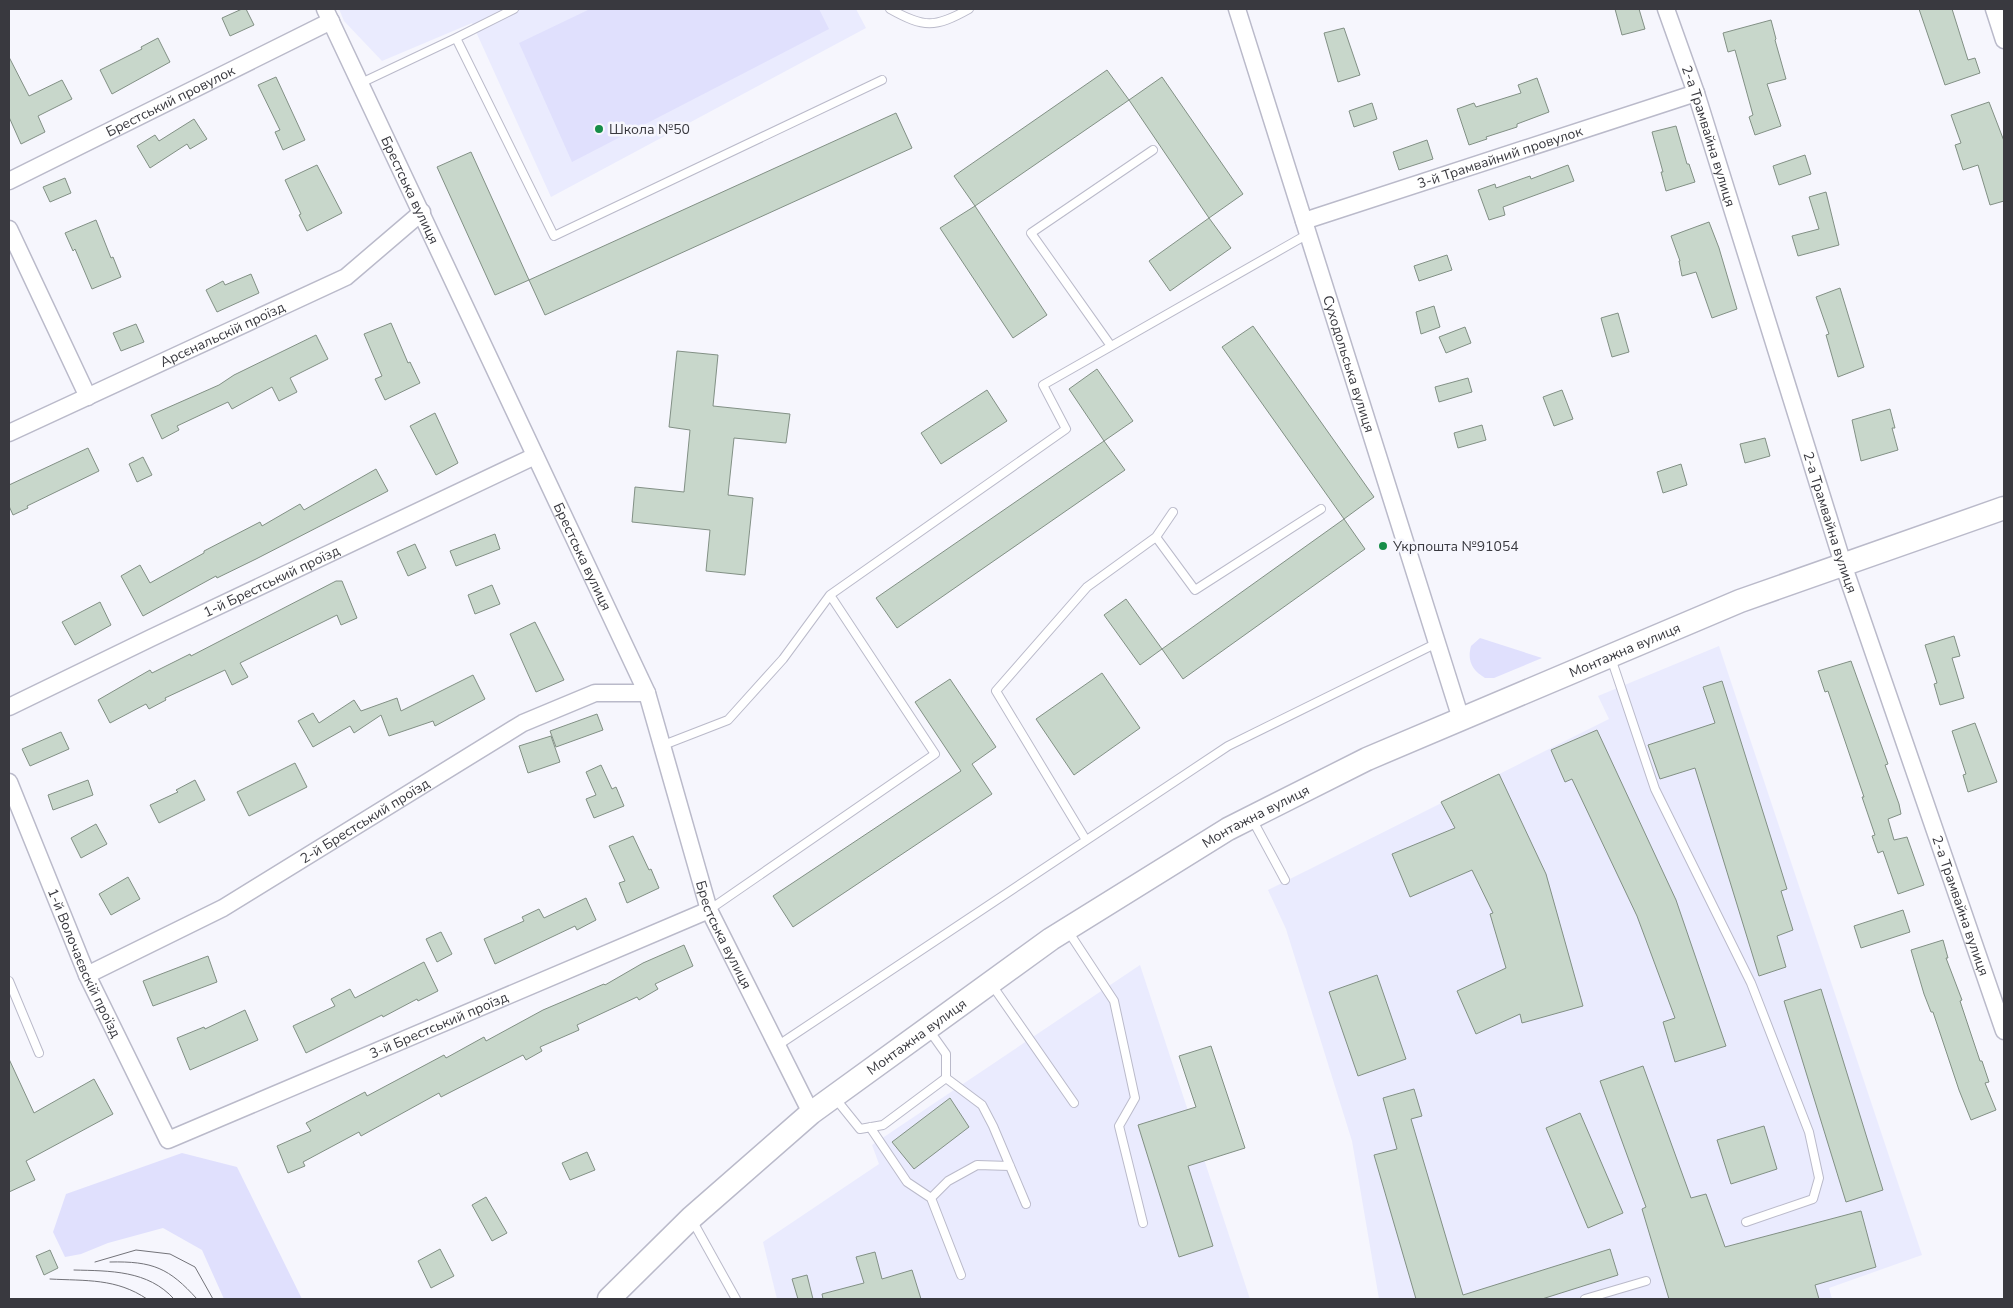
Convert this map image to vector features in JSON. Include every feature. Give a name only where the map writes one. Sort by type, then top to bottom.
[{"type":"street","name":"Суходольська вулиця","points":[[1238,9],[1461,719]]},
{"type":"street","name":"2-а Трамвайна вулиця","points":[[1666,9],[1696,93],[1843,564],[2004,1031]]},
{"type":"street","points":[[1994,9],[2004,40]]},
{"type":"street","name":"Брестська вулиця","points":[[328,15],[647,693],[709,910],[811,1113]]},
{"type":"street","name":"Брестський провулок","points":[[9,180],[328,15]]},
{"type":"street","name":"3-й Трамвайний провулок","points":[[1306,227],[1696,93]]},
{"type":"street","name":"Арсєнальскій проїзд","points":[[9,433],[346,277],[422,212]]},
{"type":"street","points":[[9,229],[88,397]]},
{"type":"street","name":"1-й Брестський проїзд","points":[[9,707],[535,456]]},
{"type":"street","name":"Монтажна вулиця","points":[[609,1299],[691,1218],[811,1113],[990,983],[1067,930],[1228,830],[1367,759],[1740,601],[2004,508]]},
{"type":"street","name":"2-й Брестський проїзд","points":[[87,975],[222,908],[523,723],[595,692],[647,693]]},
{"type":"street","name":"1-й Волочаєвскій проїзд","points":[[9,782],[87,975],[168,1140]]},
{"type":"street","name":"3-й Брестський проїзд","points":[[168,1140],[709,910]]},
{"type":"lane","points":[[361,83],[514,9]]},
{"type":"lane","points":[[890,9],[908,19],[932,24],[948,21],[969,9]]},
{"type":"lane","points":[[456,38],[554,236],[882,80]]},
{"type":"lane","points":[[1111,346],[1031,233],[1153,150]]},
{"type":"lane","points":[[661,747],[728,720],[783,658],[830,595],[1066,429],[1043,385],[1111,346],[1306,227]]},
{"type":"lane","points":[[1156,537],[1195,590],[1321,509]]},
{"type":"lane","points":[[1086,840],[996,691],[1087,587],[1156,537],[1173,512]]},
{"type":"lane","points":[[709,910],[935,754],[830,595]]},
{"type":"lane","points":[[776,1046],[1228,746],[1437,643]]},
{"type":"lane","points":[[1610,656],[1655,789],[1751,983],[1809,1132],[1819,1178],[1813,1199],[1746,1222]]},
{"type":"lane","points":[[1251,818],[1285,880]]},
{"type":"lane","points":[[1067,930],[1114,1001],[1135,1098],[1119,1126],[1143,1223]]},
{"type":"lane","points":[[9,981],[39,1053]]},
{"type":"lane","points":[[990,983],[1074,1103]]},
{"type":"lane","points":[[928,1028],[946,1054],[946,1078]]},
{"type":"lane","points":[[834,1097],[860,1129],[870,1128],[883,1125],[946,1078]]},
{"type":"lane","points":[[946,1078],[982,1105],[993,1126],[1026,1204]]},
{"type":"lane","points":[[870,1128],[907,1182],[931,1198],[961,1275]]},
{"type":"lane","points":[[931,1198],[948,1181],[977,1165],[1010,1166]]},
{"type":"lane","points":[[691,1218],[736,1299]]},
{"type":"lane","points":[[1585,1299],[1646,1281]]},
{"type":"shaded area","name":"Школа №50","points":[[339,9],[856,9],[866,28],[551,197],[472,23],[382,61],[344,21]]},
{"type":"shaded area","points":[[590,9],[819,9],[829,29],[572,162],[519,43]]},
{"type":"shaded area","points":[[1480,638],[1542,658],[1494,678],[1485,678],[1477,672],[1470,661],[1471,646]]},
{"type":"shaded area","points":[[1719,646],[1922,1255],[1829,1288],[1832,1299],[1379,1299],[1352,1141],[1286,929],[1268,890],[1609,719],[1598,696]]},
{"type":"shaded area","points":[[1140,965],[1250,1299],[777,1299],[763,1242],[879,1164],[872,1145]]},
{"type":"shaded area","points":[[182,1153],[237,1167],[302,1299],[224,1299],[202,1250],[163,1228],[108,1243],[81,1254],[65,1257],[53,1232],[66,1194]]},
{"type":"building","points":[[246,9],[254,25],[230,36],[222,18]]},
{"type":"building","points":[[1615,9],[1639,9],[1645,29],[1622,35]]},
{"type":"building","points":[[1919,9],[1952,9],[1968,60],[1975,58],[1980,73],[1945,85]]},
{"type":"building","points":[[1771,20],[1786,79],[1767,84],[1781,126],[1755,135],[1749,117],[1753,115],[1735,50],[1728,52],[1723,33]]},
{"type":"building","points":[[1344,28],[1360,75],[1338,82],[1324,33]]},
{"type":"building","points":[[158,38],[170,62],[112,94],[100,70],[142,49],[141,47]]},
{"type":"building","points":[[9,57],[29,96],[62,80],[72,99],[38,116],[45,132],[21,144],[9,117]]},
{"type":"building","points":[[1107,70],[1129,100],[975,206],[954,176]]},
{"type":"building","points":[[276,77],[305,140],[283,150],[275,132],[280,130],[258,85]]},
{"type":"building","points":[[1162,77],[1243,194],[1209,218],[1129,100]]},
{"type":"building","points":[[1537,78],[1549,112],[1517,124],[1517,127],[1486,137],[1487,139],[1469,145],[1457,109],[1474,103],[1476,107],[1521,93],[1518,85]]},
{"type":"building","points":[[1989,102],[2004,141],[2004,201],[1990,205],[1978,165],[1963,170],[1955,145],[1961,143],[1951,115]]},
{"type":"building","points":[[1372,103],[1377,119],[1354,127],[1349,111]]},
{"type":"building","points":[[896,113],[912,148],[545,315],[529,280]]},
{"type":"building","points":[[194,119],[207,139],[190,149],[187,144],[150,168],[137,146],[155,135],[159,141]]},
{"type":"building","points":[[1676,126],[1687,164],[1689,164],[1695,182],[1666,191],[1652,132]]},
{"type":"building","points":[[1427,140],[1433,159],[1399,170],[1393,152]]},
{"type":"building","points":[[471,152],[529,280],[495,295],[437,167]]},
{"type":"building","points":[[1805,155],[1811,174],[1779,185],[1773,166]]},
{"type":"building","points":[[317,165],[342,213],[307,231],[285,180]]},
{"type":"building","points":[[1568,165],[1574,181],[1503,207],[1505,215],[1489,220],[1478,190],[1495,184],[1496,188],[1530,176],[1531,179]]},
{"type":"building","points":[[65,178],[71,193],[50,202],[43,187]]},
{"type":"building","points":[[1826,192],[1839,245],[1798,256],[1792,236],[1819,229],[1809,197]]},
{"type":"building","points":[[975,206],[1047,315],[1013,338],[940,228]]},
{"type":"building","points":[[1209,218],[1231,248],[1170,291],[1149,261]]},
{"type":"building","points":[[96,220],[111,258],[113,257],[121,277],[92,289],[75,249],[73,251],[65,233]]},
{"type":"building","points":[[1709,222],[1719,248],[1737,309],[1712,318],[1696,272],[1682,276],[1680,261],[1671,236]]},
{"type":"building","points":[[1447,255],[1452,270],[1419,281],[1414,266]]},
{"type":"building","points":[[251,274],[259,293],[217,312],[206,290],[223,281],[225,285]]},
{"type":"building","points":[[1840,288],[1864,367],[1838,377],[1826,335],[1829,334],[1816,297]]},
{"type":"building","points":[[1434,306],[1440,327],[1421,334],[1416,312]]},
{"type":"building","points":[[1618,313],[1629,352],[1612,357],[1601,318]]},
{"type":"building","points":[[391,323],[408,363],[410,362],[420,383],[385,400],[375,379],[382,376],[364,334]]},
{"type":"building","points":[[136,324],[144,342],[121,351],[113,333]]},
{"type":"building","points":[[1253,326],[1374,497],[1344,519],[1222,347]]},
{"type":"building","points":[[1465,327],[1471,343],[1446,353],[1439,337]]},
{"type":"building","points":[[316,335],[328,359],[290,378],[297,392],[279,401],[272,387],[232,409],[228,402],[177,426],[179,430],[162,439],[151,415],[219,385],[234,375]]},
{"type":"building","points":[[677,351],[718,355],[713,406],[790,414],[786,443],[734,438],[728,495],[753,498],[745,575],[706,571],[710,530],[632,522],[635,487],[684,492],[690,430],[669,427]]},
{"type":"building","points":[[1097,369],[1133,421],[1104,441],[1069,389]]},
{"type":"building","points":[[1468,378],[1472,392],[1439,402],[1435,387]]},
{"type":"building","points":[[987,390],[1007,421],[941,464],[921,433]]},
{"type":"building","points":[[1562,390],[1573,419],[1554,426],[1543,397]]},
{"type":"building","points":[[1890,409],[1895,428],[1892,428],[1898,450],[1861,461],[1852,420]]},
{"type":"building","points":[[435,413],[458,463],[436,475],[410,426]]},
{"type":"building","points":[[1482,425],[1486,440],[1458,448],[1454,433]]},
{"type":"building","points":[[1765,438],[1770,456],[1745,463],[1740,444]]},
{"type":"building","points":[[1104,441],[1125,470],[897,628],[876,598]]},
{"type":"building","points":[[88,448],[99,471],[27,506],[28,508],[13,515],[9,506],[9,485]]},
{"type":"building","points":[[143,457],[152,475],[137,482],[129,464]]},
{"type":"building","points":[[1681,464],[1687,485],[1663,493],[1657,472]]},
{"type":"building","points":[[376,469],[388,491],[256,559],[217,578],[216,576],[143,616],[121,576],[140,565],[150,583],[204,553],[204,551],[260,522],[262,526],[300,504],[304,510]]},
{"type":"building","points":[[1344,519],[1365,549],[1183,679],[1162,649]]},
{"type":"building","points":[[495,534],[500,549],[456,566],[450,551]]},
{"type":"building","points":[[415,544],[426,568],[408,576],[397,552]]},
{"type":"building","points":[[336,581],[342,581],[357,618],[341,625],[337,615],[240,663],[248,677],[232,685],[225,670],[165,698],[166,700],[149,709],[146,704],[110,723],[98,700],[150,670],[152,673],[190,654],[191,656]]},
{"type":"building","points":[[492,585],[500,604],[475,614],[468,595]]},
{"type":"building","points":[[1126,599],[1162,649],[1140,665],[1104,615]]},
{"type":"building","points":[[100,602],[111,625],[75,645],[62,622]]},
{"type":"building","points":[[535,622],[564,680],[536,692],[510,634]]},
{"type":"building","points":[[1954,636],[1960,656],[1952,658],[1964,698],[1940,705],[1934,684],[1937,683],[1925,645]]},
{"type":"building","points":[[1851,661],[1888,764],[1885,765],[1899,804],[1901,814],[1888,819],[1894,840],[1907,837],[1924,885],[1898,894],[1883,851],[1878,853],[1872,836],[1875,835],[1862,797],[1864,797],[1828,691],[1825,692],[1818,671]]},
{"type":"building","points":[[1102,673],[1140,728],[1074,775],[1036,719]]},
{"type":"building","points":[[473,675],[485,699],[435,726],[433,721],[389,736],[381,715],[354,733],[350,726],[313,747],[298,721],[313,713],[319,723],[354,700],[361,711],[397,698],[401,711]]},
{"type":"building","points":[[950,679],[996,747],[972,764],[992,794],[793,927],[773,896],[961,771],[915,702]]},
{"type":"building","points":[[1722,681],[1787,889],[1781,891],[1793,930],[1777,936],[1786,967],[1759,976],[1695,768],[1660,779],[1648,745],[1715,723],[1703,687]]},
{"type":"building","points":[[597,714],[603,730],[556,747],[550,731]]},
{"type":"building","points":[[1975,723],[1997,782],[1968,792],[1963,775],[1966,774],[1952,731]]},
{"type":"building","points":[[1597,730],[1676,900],[1726,1046],[1675,1062],[1663,1022],[1675,1018],[1637,916],[1572,779],[1565,782],[1551,750]]},
{"type":"building","points":[[61,732],[69,749],[30,766],[22,749]]},
{"type":"building","points":[[551,736],[560,762],[528,773],[519,746]]},
{"type":"building","points":[[295,763],[307,787],[249,816],[237,792]]},
{"type":"building","points":[[601,765],[612,789],[616,787],[624,806],[594,818],[586,799],[596,795],[586,772]]},
{"type":"building","points":[[1499,774],[1546,874],[1583,1006],[1522,1023],[1520,1014],[1476,1034],[1457,991],[1506,968],[1490,914],[1493,913],[1472,870],[1410,897],[1392,854],[1455,828],[1441,802]]},
{"type":"building","points":[[88,780],[93,795],[53,810],[48,795]]},
{"type":"building","points":[[195,780],[205,800],[159,823],[150,805],[178,792],[176,790]]},
{"type":"building","points":[[96,824],[107,844],[81,858],[71,838]]},
{"type":"building","points":[[633,836],[659,888],[627,903],[619,883],[625,881],[609,846]]},
{"type":"building","points":[[128,877],[140,899],[111,915],[99,894]]},
{"type":"building","points":[[586,898],[596,920],[577,930],[575,926],[495,964],[484,939],[524,921],[522,917],[539,909],[544,918]]},
{"type":"building","points":[[1903,910],[1910,932],[1861,948],[1854,926]]},
{"type":"building","points":[[441,932],[452,954],[437,962],[426,939]]},
{"type":"building","points":[[1943,940],[1948,958],[1946,958],[1962,1000],[1960,1001],[1980,1061],[1982,1061],[1989,1082],[1985,1083],[1996,1110],[1971,1120],[1933,1012],[1931,1012],[1924,994],[1911,950]]},
{"type":"building","points":[[684,945],[693,966],[655,984],[658,989],[639,1000],[637,997],[577,1025],[579,1030],[540,1047],[542,1051],[526,1060],[523,1055],[441,1097],[439,1093],[361,1136],[359,1132],[303,1162],[305,1166],[288,1173],[277,1146],[311,1131],[306,1123],[365,1092],[367,1096],[444,1055],[446,1058],[484,1037],[486,1041],[543,1010],[605,985],[643,963]]},
{"type":"building","points":[[208,956],[217,982],[153,1006],[143,981]]},
{"type":"building","points":[[424,962],[438,991],[418,1001],[417,999],[383,1017],[382,1015],[306,1053],[293,1026],[335,1006],[331,999],[350,989],[355,998]]},
{"type":"building","points":[[1377,975],[1406,1059],[1358,1076],[1329,992]]},
{"type":"building","points":[[1821,989],[1883,1190],[1846,1202],[1784,1001]]},
{"type":"building","points":[[245,1010],[258,1040],[190,1070],[177,1038],[204,1027],[205,1029]]},
{"type":"building","points":[[1211,1046],[1245,1148],[1188,1166],[1213,1246],[1179,1257],[1138,1125],[1196,1107],[1179,1056]]},
{"type":"building","points":[[9,1059],[34,1113],[94,1079],[113,1114],[26,1161],[35,1180],[9,1192]]},
{"type":"building","points":[[1643,1066],[1691,1198],[1706,1194],[1725,1247],[1861,1211],[1876,1267],[1815,1285],[1819,1299],[1669,1299],[1642,1209],[1646,1207],[1600,1081]]},
{"type":"building","points":[[1414,1089],[1422,1116],[1411,1119],[1463,1295],[1610,1249],[1618,1275],[1542,1299],[1416,1299],[1374,1155],[1397,1149],[1383,1098]]},
{"type":"building","points":[[950,1098],[969,1127],[914,1169],[892,1142]]},
{"type":"building","points":[[1580,1113],[1623,1213],[1588,1228],[1546,1128]]},
{"type":"building","points":[[1764,1126],[1777,1169],[1731,1184],[1717,1140]]},
{"type":"building","points":[[587,1152],[595,1170],[570,1180],[562,1163]]},
{"type":"building","points":[[486,1197],[507,1233],[492,1241],[472,1205]]},
{"type":"building","points":[[440,1249],[454,1276],[431,1288],[418,1261]]},
{"type":"building","points":[[50,1250],[58,1268],[44,1275],[36,1256]]},
{"type":"building","points":[[875,1252],[882,1279],[912,1270],[921,1299],[823,1299],[822,1294],[864,1283],[856,1257]]},
{"type":"building","points":[[807,1275],[813,1299],[798,1299],[792,1279]]},
{"type":"tram line","points":[[95,1262],[136,1250],[170,1254],[195,1267],[213,1299]]},
{"type":"tram line","points":[[110,1262],[138,1263],[159,1268],[178,1280],[197,1299]]},
{"type":"tram line","points":[[74,1270],[115,1272],[140,1277],[164,1289],[174,1299]]},
{"type":"tram line","points":[[50,1279],[112,1284],[124,1287],[147,1299]]},
{"type":"place","name":"Школа №50","points":[[599,129]]},
{"type":"place","name":"Укрпошта №91054","points":[[1383,546]]}]
